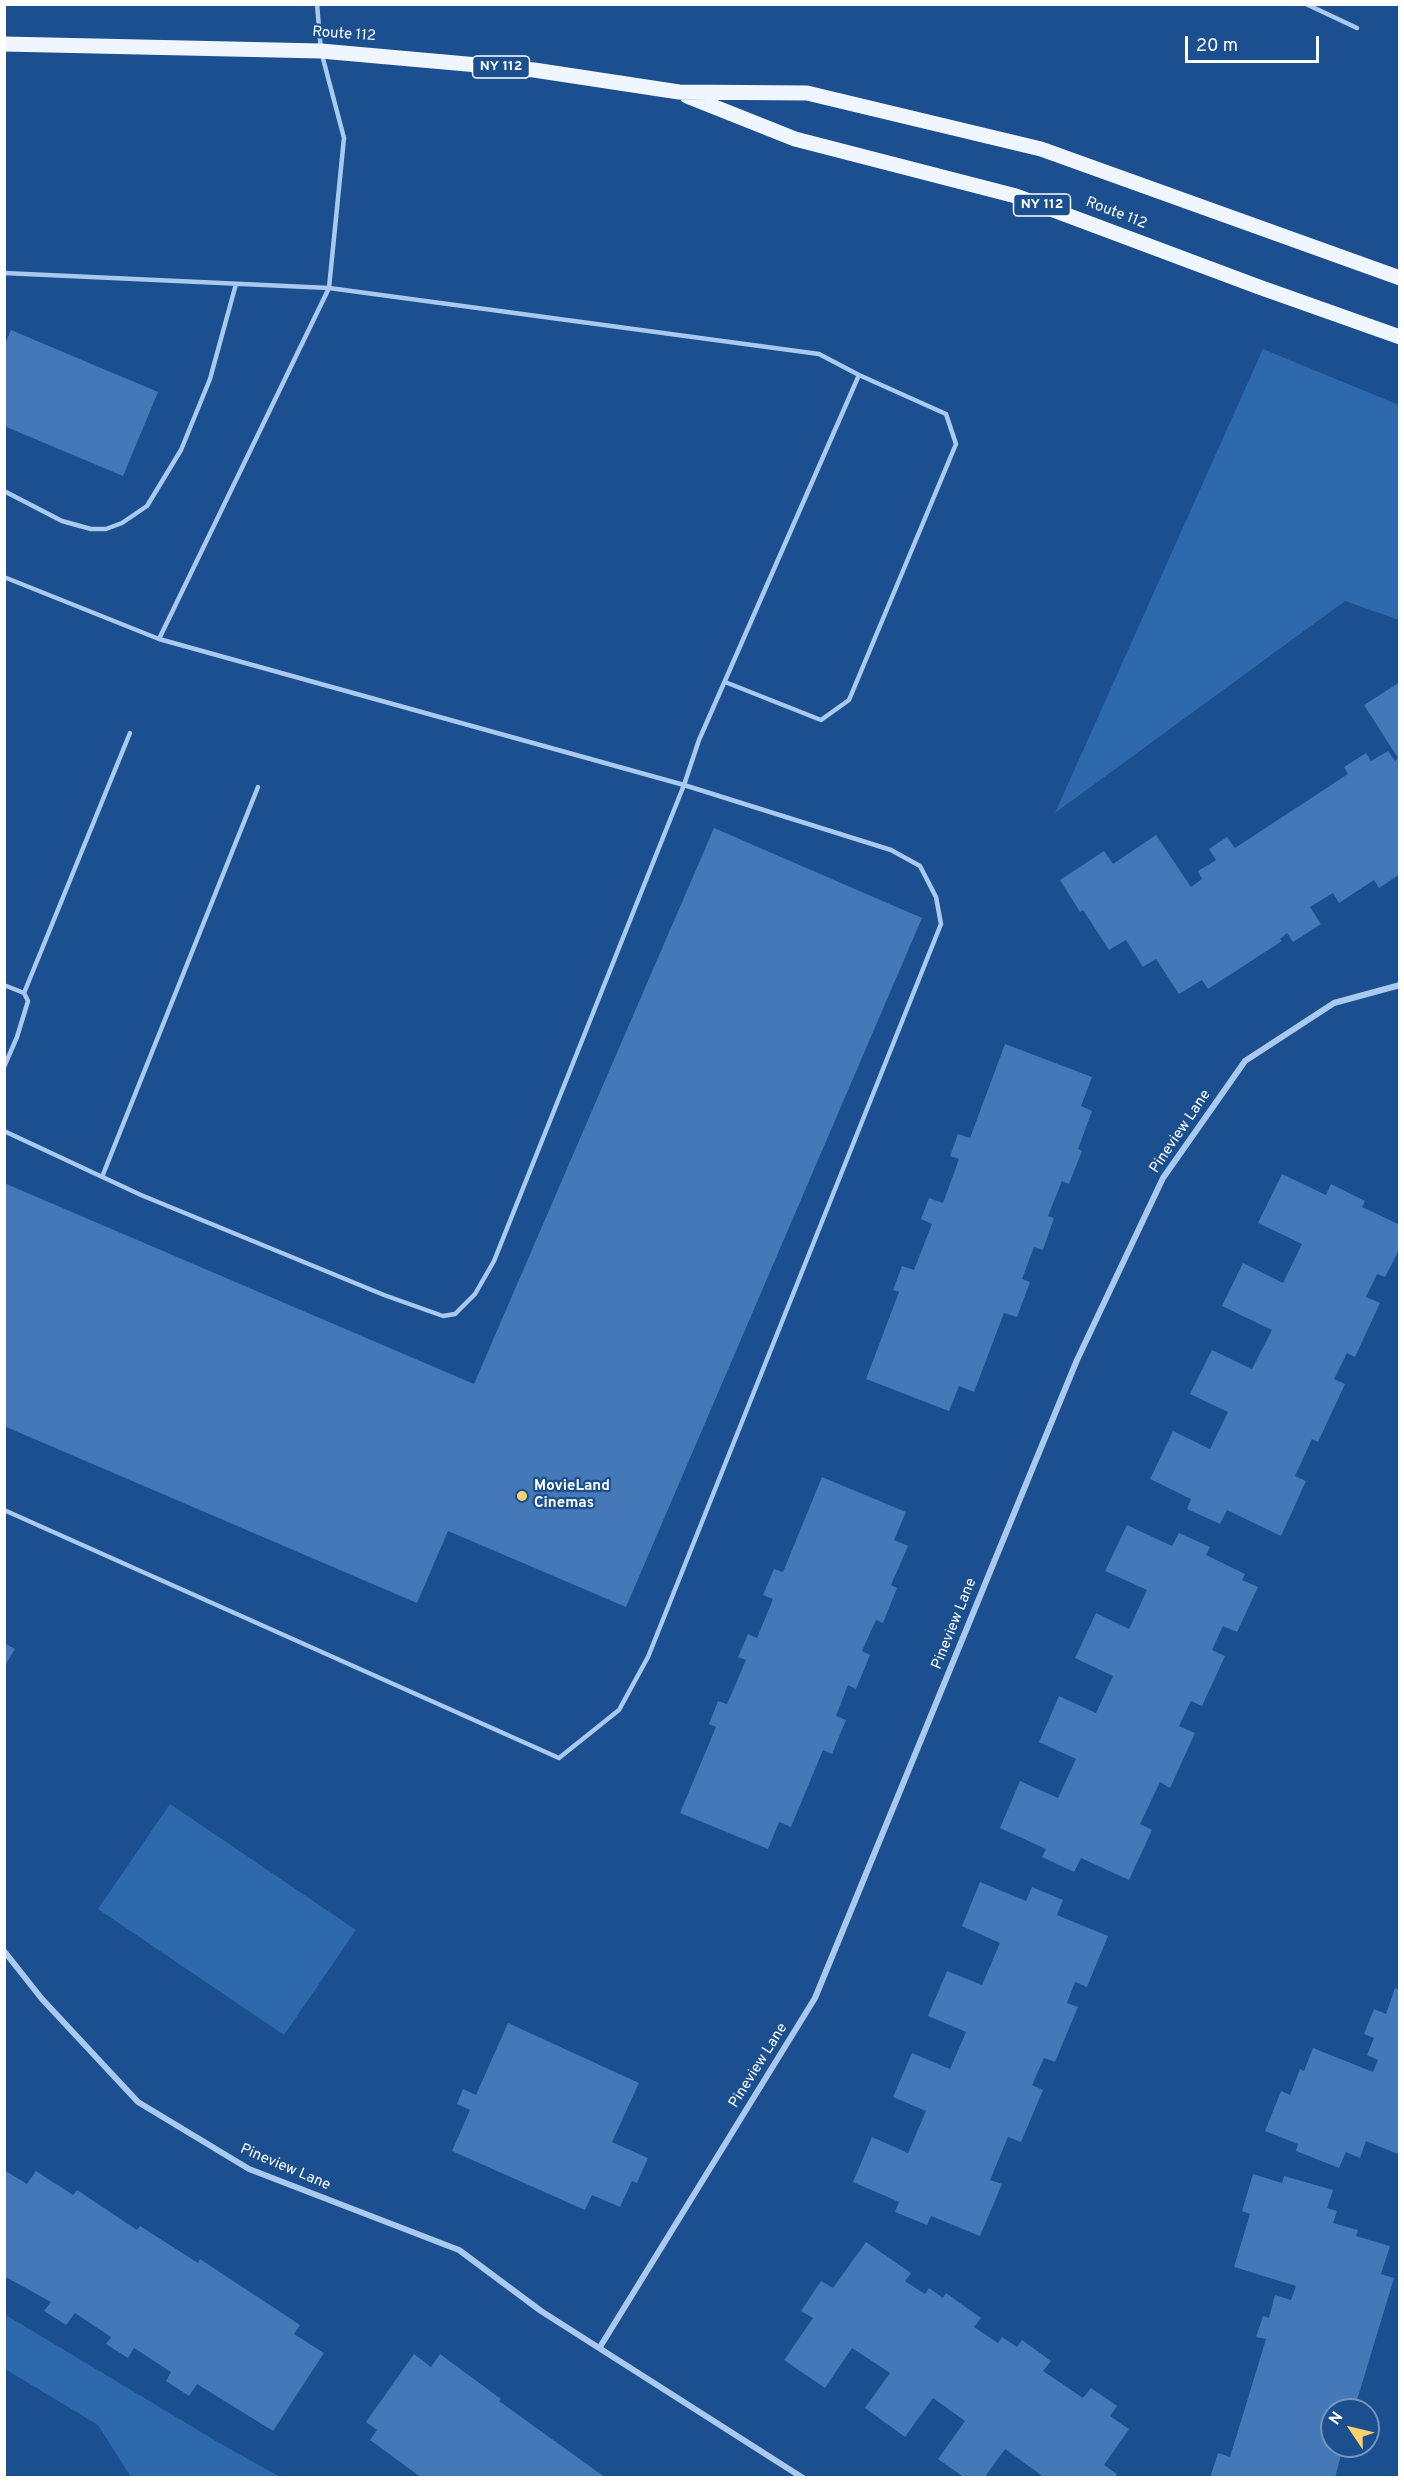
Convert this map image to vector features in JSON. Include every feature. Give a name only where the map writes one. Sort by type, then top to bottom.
[{"type":"main road","name":"Route 112","points":[[4,44],[321,51],[534,70],[679,92],[807,93],[1041,149],[1400,278]]},
{"type":"main road","name":"Route 112","points":[[679,92],[795,139],[1016,196],[1400,337]]},
{"type":"street","name":"Pineview Lane","points":[[600,2347],[815,1998],[1077,1360],[1163,1178],[1245,1061],[1334,1003],[1400,985]]},
{"type":"street","name":"Pineview Lane","points":[[4,1951],[42,1999],[138,2102],[249,2169],[459,2250],[541,2311],[803,2478]]},
{"type":"lane","points":[[159,639],[329,288],[344,138],[321,51],[316,4]]},
{"type":"lane","points":[[1306,4],[1357,28]]},
{"type":"lane","points":[[4,273],[329,288],[819,354],[859,375],[946,414],[956,444],[849,700],[821,720],[724,682]]},
{"type":"lane","points":[[4,491],[62,521],[92,529],[106,529],[122,523],[147,506],[181,450],[210,379],[236,284]]},
{"type":"lane","points":[[4,1131],[102,1178],[384,1295],[443,1316],[455,1314],[475,1294],[494,1261],[684,785],[699,740],[859,375]]},
{"type":"lane","points":[[4,577],[159,639],[684,785],[891,850],[920,867],[936,897],[941,924],[648,1657],[620,1710],[559,1758],[4,1509]]},
{"type":"lane","points":[[24,993],[130,733]]},
{"type":"lane","points":[[102,1178],[258,787]]},
{"type":"lane","points":[[4,985],[24,993],[28,1001],[18,1037],[4,1067]]},
{"type":"shaded area","points":[[1263,349],[1399,405],[1399,620],[1345,601],[1055,813]]},
{"type":"shaded area","points":[[170,1804],[356,1930],[284,2035],[98,1909]]},
{"type":"shaded area","points":[[4,2314],[280,2477],[131,2477],[98,2425],[5,2369]]},
{"type":"building","points":[[11,330],[158,392],[123,476],[4,426],[4,346]]},
{"type":"building","points":[[1400,682],[1400,874],[1379,888],[1374,880],[1339,903],[1333,893],[1310,907],[1321,924],[1293,942],[1287,933],[1280,939],[1282,941],[1208,989],[1202,980],[1179,994],[1156,959],[1143,967],[1126,940],[1109,950],[1083,910],[1080,912],[1060,880],[1104,851],[1113,864],[1156,835],[1191,887],[1202,879],[1198,871],[1216,860],[1209,849],[1227,837],[1235,848],[1348,774],[1344,767],[1366,753],[1371,761],[1388,751],[1395,761],[1398,758],[1364,705]]},
{"type":"building","points":[[714,828],[922,918],[626,1607],[448,1531],[417,1603],[4,1426],[4,1183],[474,1384]]},
{"type":"building","points":[[1005,1044],[1092,1077],[1081,1106],[1092,1111],[1078,1149],[1082,1151],[1069,1184],[1062,1181],[1048,1216],[1054,1218],[1043,1250],[1034,1247],[1022,1279],[1030,1282],[1017,1317],[1004,1313],[974,1392],[959,1386],[949,1411],[866,1379],[899,1292],[893,1290],[902,1266],[914,1270],[932,1224],[921,1219],[929,1198],[943,1203],[959,1159],[950,1156],[958,1134],[970,1138]]},
{"type":"building","points":[[1282,1174],[1326,1195],[1331,1184],[1365,1201],[1362,1207],[1400,1225],[1400,1248],[1385,1277],[1377,1274],[1366,1297],[1380,1303],[1355,1357],[1347,1353],[1334,1379],[1345,1384],[1318,1442],[1312,1439],[1295,1476],[1306,1481],[1281,1536],[1227,1510],[1220,1524],[1187,1509],[1191,1499],[1150,1479],[1173,1431],[1210,1449],[1228,1412],[1190,1394],[1212,1350],[1252,1369],[1272,1330],[1222,1306],[1243,1263],[1283,1283],[1302,1244],[1258,1223]]},
{"type":"building","points":[[822,1477],[906,1512],[894,1540],[908,1546],[891,1585],[897,1588],[883,1623],[876,1620],[862,1651],[870,1655],[856,1689],[848,1685],[836,1716],[846,1720],[832,1754],[823,1750],[791,1827],[779,1822],[768,1849],[680,1813],[716,1727],[709,1724],[718,1701],[727,1704],[746,1660],[738,1657],[748,1634],[757,1638],[773,1599],[763,1595],[774,1569],[783,1572]]},
{"type":"building","points":[[1127,1525],[1172,1546],[1179,1533],[1210,1547],[1206,1555],[1245,1574],[1242,1580],[1258,1587],[1237,1632],[1223,1626],[1212,1650],[1225,1656],[1202,1706],[1191,1701],[1179,1726],[1195,1733],[1170,1788],[1160,1782],[1140,1824],[1152,1830],[1129,1880],[1081,1858],[1074,1872],[1042,1857],[1046,1849],[1000,1828],[1020,1781],[1058,1798],[1076,1759],[1039,1742],[1059,1696],[1096,1713],[1113,1676],[1075,1658],[1096,1613],[1129,1629],[1147,1590],[1105,1571]]},
{"type":"building","points":[[4,1643],[15,1649],[4,1667]]},
{"type":"building","points":[[980,1882],[1026,1901],[1032,1887],[1063,1900],[1057,1915],[1108,1936],[1087,1987],[1075,1982],[1067,2003],[1078,2007],[1055,2062],[1044,2058],[1032,2085],[1043,2090],[1021,2142],[1008,2137],[990,2180],[1002,2184],[980,2236],[931,2216],[927,2225],[895,2212],[899,2202],[853,2182],[872,2137],[908,2153],[926,2111],[893,2097],[912,2053],[950,2069],[966,2032],[928,2016],[947,1971],[982,1985],[1000,1943],[962,1926]]},
{"type":"building","points":[[1395,1988],[1400,1990],[1400,2155],[1366,2141],[1360,2158],[1346,2152],[1339,2168],[1296,2151],[1298,2144],[1265,2131],[1281,2091],[1290,2095],[1300,2069],[1304,2071],[1313,2048],[1373,2072],[1378,2060],[1367,2055],[1374,2038],[1364,2034],[1374,2009],[1386,2014]]},
{"type":"building","points":[[508,2023],[639,2083],[612,2142],[648,2158],[637,2183],[632,2181],[620,2207],[592,2195],[585,2210],[452,2151],[470,2110],[457,2104],[463,2089],[476,2095]]},
{"type":"building","points":[[4,2170],[27,2184],[36,2171],[73,2195],[77,2190],[137,2230],[140,2226],[198,2263],[200,2259],[300,2325],[294,2334],[324,2353],[273,2431],[197,2384],[189,2396],[166,2381],[171,2372],[134,2348],[128,2358],[106,2344],[111,2337],[75,2313],[66,2325],[44,2311],[51,2302],[4,2276]]},
{"type":"building","points":[[1253,2174],[1282,2183],[1284,2176],[1333,2190],[1327,2208],[1337,2211],[1333,2223],[1358,2230],[1356,2236],[1390,2246],[1381,2274],[1394,2278],[1358,2398],[1320,2398],[1320,2458],[1340,2458],[1335,2478],[1210,2478],[1218,2453],[1230,2457],[1266,2339],[1256,2337],[1263,2316],[1269,2318],[1275,2295],[1291,2300],[1296,2286],[1234,2267],[1250,2214],[1242,2211]]},
{"type":"building","points":[[866,2242],[911,2273],[905,2281],[925,2294],[929,2288],[943,2298],[946,2293],[981,2318],[974,2327],[998,2343],[1002,2337],[1017,2347],[1022,2340],[1051,2361],[1043,2371],[1083,2398],[1091,2388],[1117,2406],[1110,2416],[1129,2429],[1104,2465],[1117,2474],[1114,2478],[1039,2478],[1041,2475],[1005,2449],[984,2478],[965,2478],[938,2459],[965,2421],[933,2398],[905,2437],[865,2408],[890,2373],[852,2348],[825,2388],[784,2360],[813,2318],[801,2311],[821,2281],[833,2288]]},
{"type":"building","points":[[414,2354],[431,2367],[440,2354],[501,2399],[499,2401],[606,2478],[422,2478],[370,2440],[377,2430],[366,2422]]},
{"type":"place","name":"MovieLand Cinemas","points":[[522,1496]]}]
